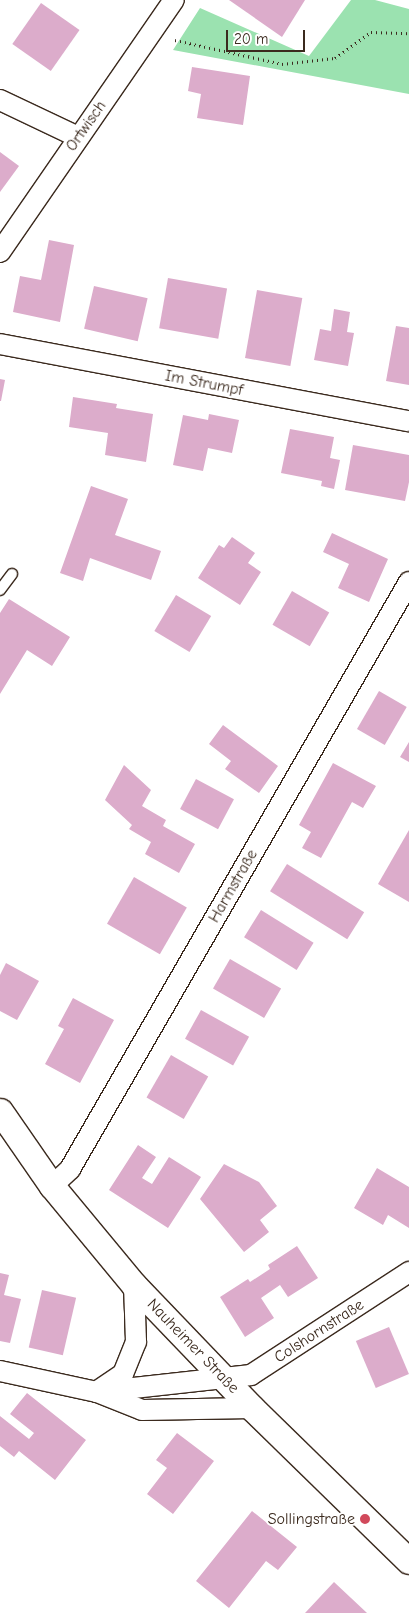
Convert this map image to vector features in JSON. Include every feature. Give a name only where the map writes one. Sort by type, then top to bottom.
[{"type":"street","name":"Ortwisch","points":[[0,252],[174,0]]},
{"type":"street","points":[[0,100],[78,137]]},
{"type":"street","name":"Im Strumpf","points":[[0,344],[409,422]]},
{"type":"street","name":"Harmstraße","points":[[52,1186],[70,1169],[409,582]]},
{"type":"street","name":"Nauheimer Straße","points":[[0,1111],[52,1186],[134,1285],[224,1380],[409,1561]]},
{"type":"street","name":"Colshornstraße","points":[[224,1380],[251,1376],[409,1272]]},
{"type":"street","points":[[97,1392],[123,1374],[136,1342],[134,1285]]},
{"type":"street","points":[[0,1371],[97,1392],[142,1410],[252,1408]]},
{"type":"street","points":[[97,1392],[224,1380]]},
{"type":"lane","points":[[0,590],[12,574]]},
{"type":"path","points":[[150,34],[282,64],[335,58],[371,32],[409,33]]},
{"type":"green space","points":[[351,0],[375,0],[409,9],[409,94],[173,50],[200,8],[309,56]]},
{"type":"building","points":[[229,0],[305,0],[282,37]]},
{"type":"building","points":[[41,3],[80,30],[51,71],[12,44]]},
{"type":"building","points":[[192,67],[250,76],[243,125],[197,118],[201,94],[188,91]]},
{"type":"building","points":[[0,152],[19,166],[0,192]]},
{"type":"building","points":[[49,240],[74,245],[60,322],[13,312],[20,276],[41,280]]},
{"type":"building","points":[[168,278],[227,288],[218,339],[159,328]]},
{"type":"building","points":[[94,286],[148,298],[138,341],[84,329]]},
{"type":"building","points":[[257,290],[302,298],[290,366],[245,358]]},
{"type":"building","points":[[334,309],[350,312],[347,332],[354,333],[348,366],[314,360],[320,329],[331,331]]},
{"type":"building","points":[[396,326],[409,328],[409,385],[386,381]]},
{"type":"building","points":[[0,379],[5,380],[1,401],[0,401]]},
{"type":"building","points":[[73,397],[117,404],[116,408],[153,414],[146,462],[105,455],[108,433],[69,427]]},
{"type":"building","points":[[209,414],[239,420],[232,453],[208,448],[203,471],[173,465],[183,415],[208,420]]},
{"type":"building","points":[[290,429],[334,437],[330,458],[340,460],[334,489],[321,486],[322,481],[281,473]]},
{"type":"building","points":[[353,445],[409,455],[409,482],[405,501],[345,490]]},
{"type":"building","points":[[91,486],[128,499],[115,535],[161,551],[151,580],[90,558],[83,581],[60,573]]},
{"type":"building","points":[[332,533],[388,559],[369,602],[338,588],[349,564],[323,552]]},
{"type":"building","points":[[232,537],[255,553],[248,563],[261,572],[240,605],[198,578],[219,545],[224,548]]},
{"type":"building","points":[[292,591],[329,612],[310,646],[272,625]]},
{"type":"building","points":[[176,595],[211,616],[190,652],[154,631]]},
{"type":"building","points":[[9,599],[70,637],[52,666],[27,650],[0,694],[0,613]]},
{"type":"building","points":[[379,691],[407,707],[385,745],[357,729]]},
{"type":"building","points":[[223,725],[278,766],[259,793],[225,769],[231,761],[209,744]]},
{"type":"building","points":[[409,742],[409,762],[400,757]]},
{"type":"building","points":[[333,763],[376,786],[363,808],[352,802],[321,858],[302,848],[311,832],[299,825]]},
{"type":"building","points":[[124,765],[151,790],[142,806],[166,820],[163,826],[195,844],[179,873],[145,854],[151,842],[129,829],[132,825],[105,800]]},
{"type":"building","points":[[196,779],[234,799],[218,829],[180,809]]},
{"type":"building","points":[[409,830],[409,902],[378,884]]},
{"type":"building","points":[[287,864],[364,912],[347,939],[270,891]]},
{"type":"building","points":[[134,877],[187,908],[160,954],[107,924]]},
{"type":"building","points":[[261,910],[314,943],[297,970],[244,937]]},
{"type":"building","points":[[230,959],[281,988],[264,1018],[213,988]]},
{"type":"building","points":[[6,963],[39,981],[17,1020],[0,1011],[0,975]]},
{"type":"building","points":[[73,998],[114,1020],[80,1083],[45,1064],[64,1029],[58,1026]]},
{"type":"building","points":[[201,1010],[249,1037],[233,1066],[185,1039]]},
{"type":"building","points":[[171,1055],[208,1076],[184,1119],[147,1097]]},
{"type":"building","points":[[138,1145],[156,1157],[142,1178],[152,1184],[169,1157],[201,1177],[168,1228],[109,1190]]},
{"type":"building","points":[[224,1164],[259,1182],[277,1206],[260,1220],[269,1232],[244,1252],[200,1199]]},
{"type":"building","points":[[377,1168],[409,1187],[409,1228],[388,1215],[383,1225],[354,1208]]},
{"type":"building","points":[[297,1246],[318,1278],[288,1297],[280,1285],[261,1298],[274,1318],[245,1337],[220,1297],[248,1279],[250,1282],[270,1269],[268,1265]]},
{"type":"building","points":[[0,1273],[9,1275],[4,1295],[21,1299],[10,1343],[0,1341]]},
{"type":"building","points":[[42,1290],[76,1298],[63,1355],[29,1347]]},
{"type":"building","points":[[389,1327],[409,1374],[376,1388],[356,1341]]},
{"type":"building","points":[[27,1393],[86,1440],[55,1480],[19,1451],[14,1457],[0,1446],[0,1416],[29,1439],[34,1433],[10,1414]]},
{"type":"building","points":[[177,1433],[214,1461],[173,1514],[147,1494],[167,1468],[156,1460]]},
{"type":"building","points":[[252,1511],[297,1547],[278,1570],[266,1561],[229,1608],[196,1581]]},
{"type":"building","points":[[334,1582],[367,1613],[305,1613]]},
{"type":"place","name":"Sollingstraße","points":[[365,1519]]}]
